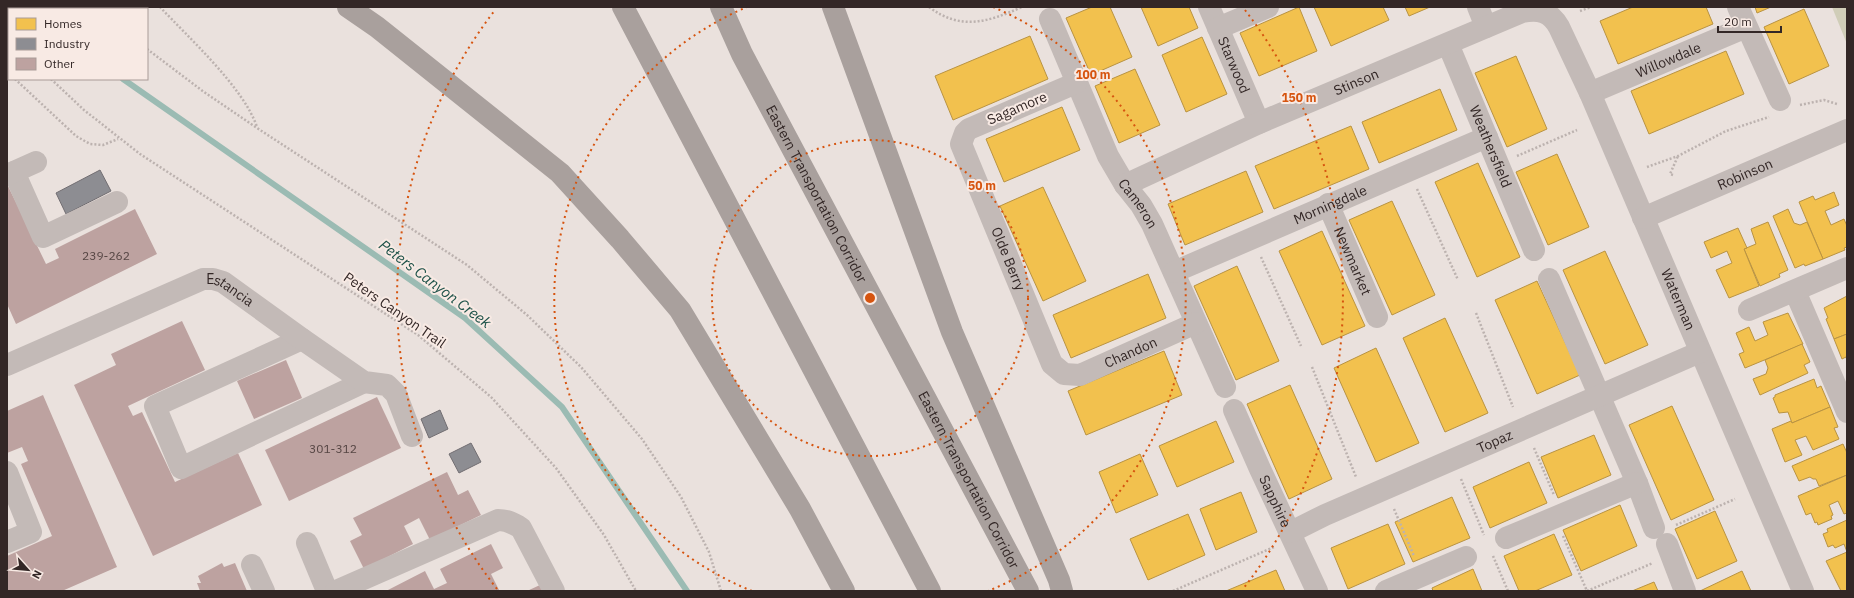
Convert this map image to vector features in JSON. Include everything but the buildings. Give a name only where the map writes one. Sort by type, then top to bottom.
[{"type":"highway","points":[[348,7],[377,27],[469,99],[560,173],[620,239],[680,310],[800,509],[844,591]]},
{"type":"highway","points":[[623,7],[930,591]]},
{"type":"highway","name":"Eastern Transportation Corridor","points":[[721,7],[742,54],[1028,591]]},
{"type":"highway","points":[[833,7],[952,332],[1059,580],[1062,591]]},
{"type":"street","name":"Starwood","points":[[1209,7],[1259,123]]},
{"type":"street","points":[[1218,28],[1268,7]]},
{"type":"street","points":[[1478,7],[1486,27]]},
{"type":"street","points":[[1738,7],[1746,27],[1785,107]]},
{"type":"street","name":"Stinson","points":[[1125,185],[1259,123],[1522,12],[1534,10],[1545,13]]},
{"type":"street","name":"Waterman","points":[[1545,13],[1554,18],[1557,22],[1590,93],[1642,218],[1803,591]]},
{"type":"street","name":"Cameron","points":[[1050,20],[1108,156],[1125,185],[1141,205],[1152,224],[1225,387]]},
{"type":"street","name":"Willowdale","points":[[1590,93],[1746,27]]},
{"type":"street","name":"Weathersfield","points":[[1448,44],[1534,250]]},
{"type":"street","name":"Sagamore","points":[[963,139],[969,129],[1076,83]]},
{"type":"street","name":"Robinson","points":[[1642,218],[1847,131]]},
{"type":"street","name":"Morningdale","points":[[1174,272],[1328,204],[1487,137]]},
{"type":"street","name":"Olde Berry","points":[[963,139],[963,150],[1052,364],[1064,374]]},
{"type":"street","points":[[36,162],[11,173],[43,237],[117,202]]},
{"type":"street","name":"Newmarket","points":[[1328,204],[1377,317]]},
{"type":"street","points":[[1749,310],[1847,268]]},
{"type":"street","name":"Estancia","points":[[7,365],[203,279],[213,279],[223,282],[364,382],[387,385],[396,394],[412,436]]},
{"type":"street","points":[[1549,280],[1685,591]]},
{"type":"street","points":[[1795,291],[1847,412]]},
{"type":"street","name":"Chandon","points":[[1064,374],[1080,375],[1196,323]]},
{"type":"street","points":[[302,339],[156,406],[181,468],[364,382]]},
{"type":"street","name":"Topaz","points":[[1285,538],[1325,515],[1700,352]]},
{"type":"street","name":"Sapphire","points":[[1234,410],[1281,514],[1285,538],[1317,591]]},
{"type":"street","points":[[7,472],[31,532],[7,542]]},
{"type":"street","points":[[1506,538],[1637,484]]},
{"type":"street","points":[[336,591],[498,520],[505,520],[521,528],[554,591]]},
{"type":"street","points":[[307,543],[327,591]]},
{"type":"street","points":[[1386,591],[1466,557]]},
{"type":"street","points":[[252,565],[264,591]]},
{"type":"path","points":[[160,7],[234,88],[253,116],[257,128]]},
{"type":"path","points":[[929,7],[938,14],[953,20],[973,23],[1000,17],[1022,7]]},
{"type":"path","points":[[1580,11],[1590,7]]},
{"type":"path","points":[[148,50],[204,92],[257,128],[466,265],[527,314],[581,367],[642,440],[681,497],[709,552],[722,591]]},
{"type":"path","points":[[16,80],[76,136],[90,144],[103,145],[119,139]]},
{"type":"path","name":"Peters Canyon Trail","points":[[52,80],[84,110],[119,139],[418,335],[491,397],[556,468],[604,535],[636,591]]},
{"type":"path","points":[[1647,167],[1678,156],[1726,131],[1785,107],[1824,100],[1837,104]]},
{"type":"path","points":[[1498,165],[1577,130]]},
{"type":"path","points":[[1673,175],[1670,174],[1678,156]]},
{"type":"path","points":[[1409,170],[1458,280]]},
{"type":"path","points":[[1252,237],[1301,346]]},
{"type":"path","points":[[1476,313],[1513,407]]},
{"type":"path","points":[[1312,367],[1356,477]]},
{"type":"path","points":[[1533,445],[1557,502]]},
{"type":"path","points":[[1563,536],[1587,591],[1664,542],[1657,533],[1735,499]]},
{"type":"path","points":[[1392,505],[1423,575]]},
{"type":"path","points":[[1174,591],[1285,538]]},
{"type":"shaded area","points":[[1832,7],[1847,7],[1847,44]]},
{"type":"waterway","name":"Peters Canyon Creek","points":[[124,80],[465,318],[562,407],[687,591]]}]
